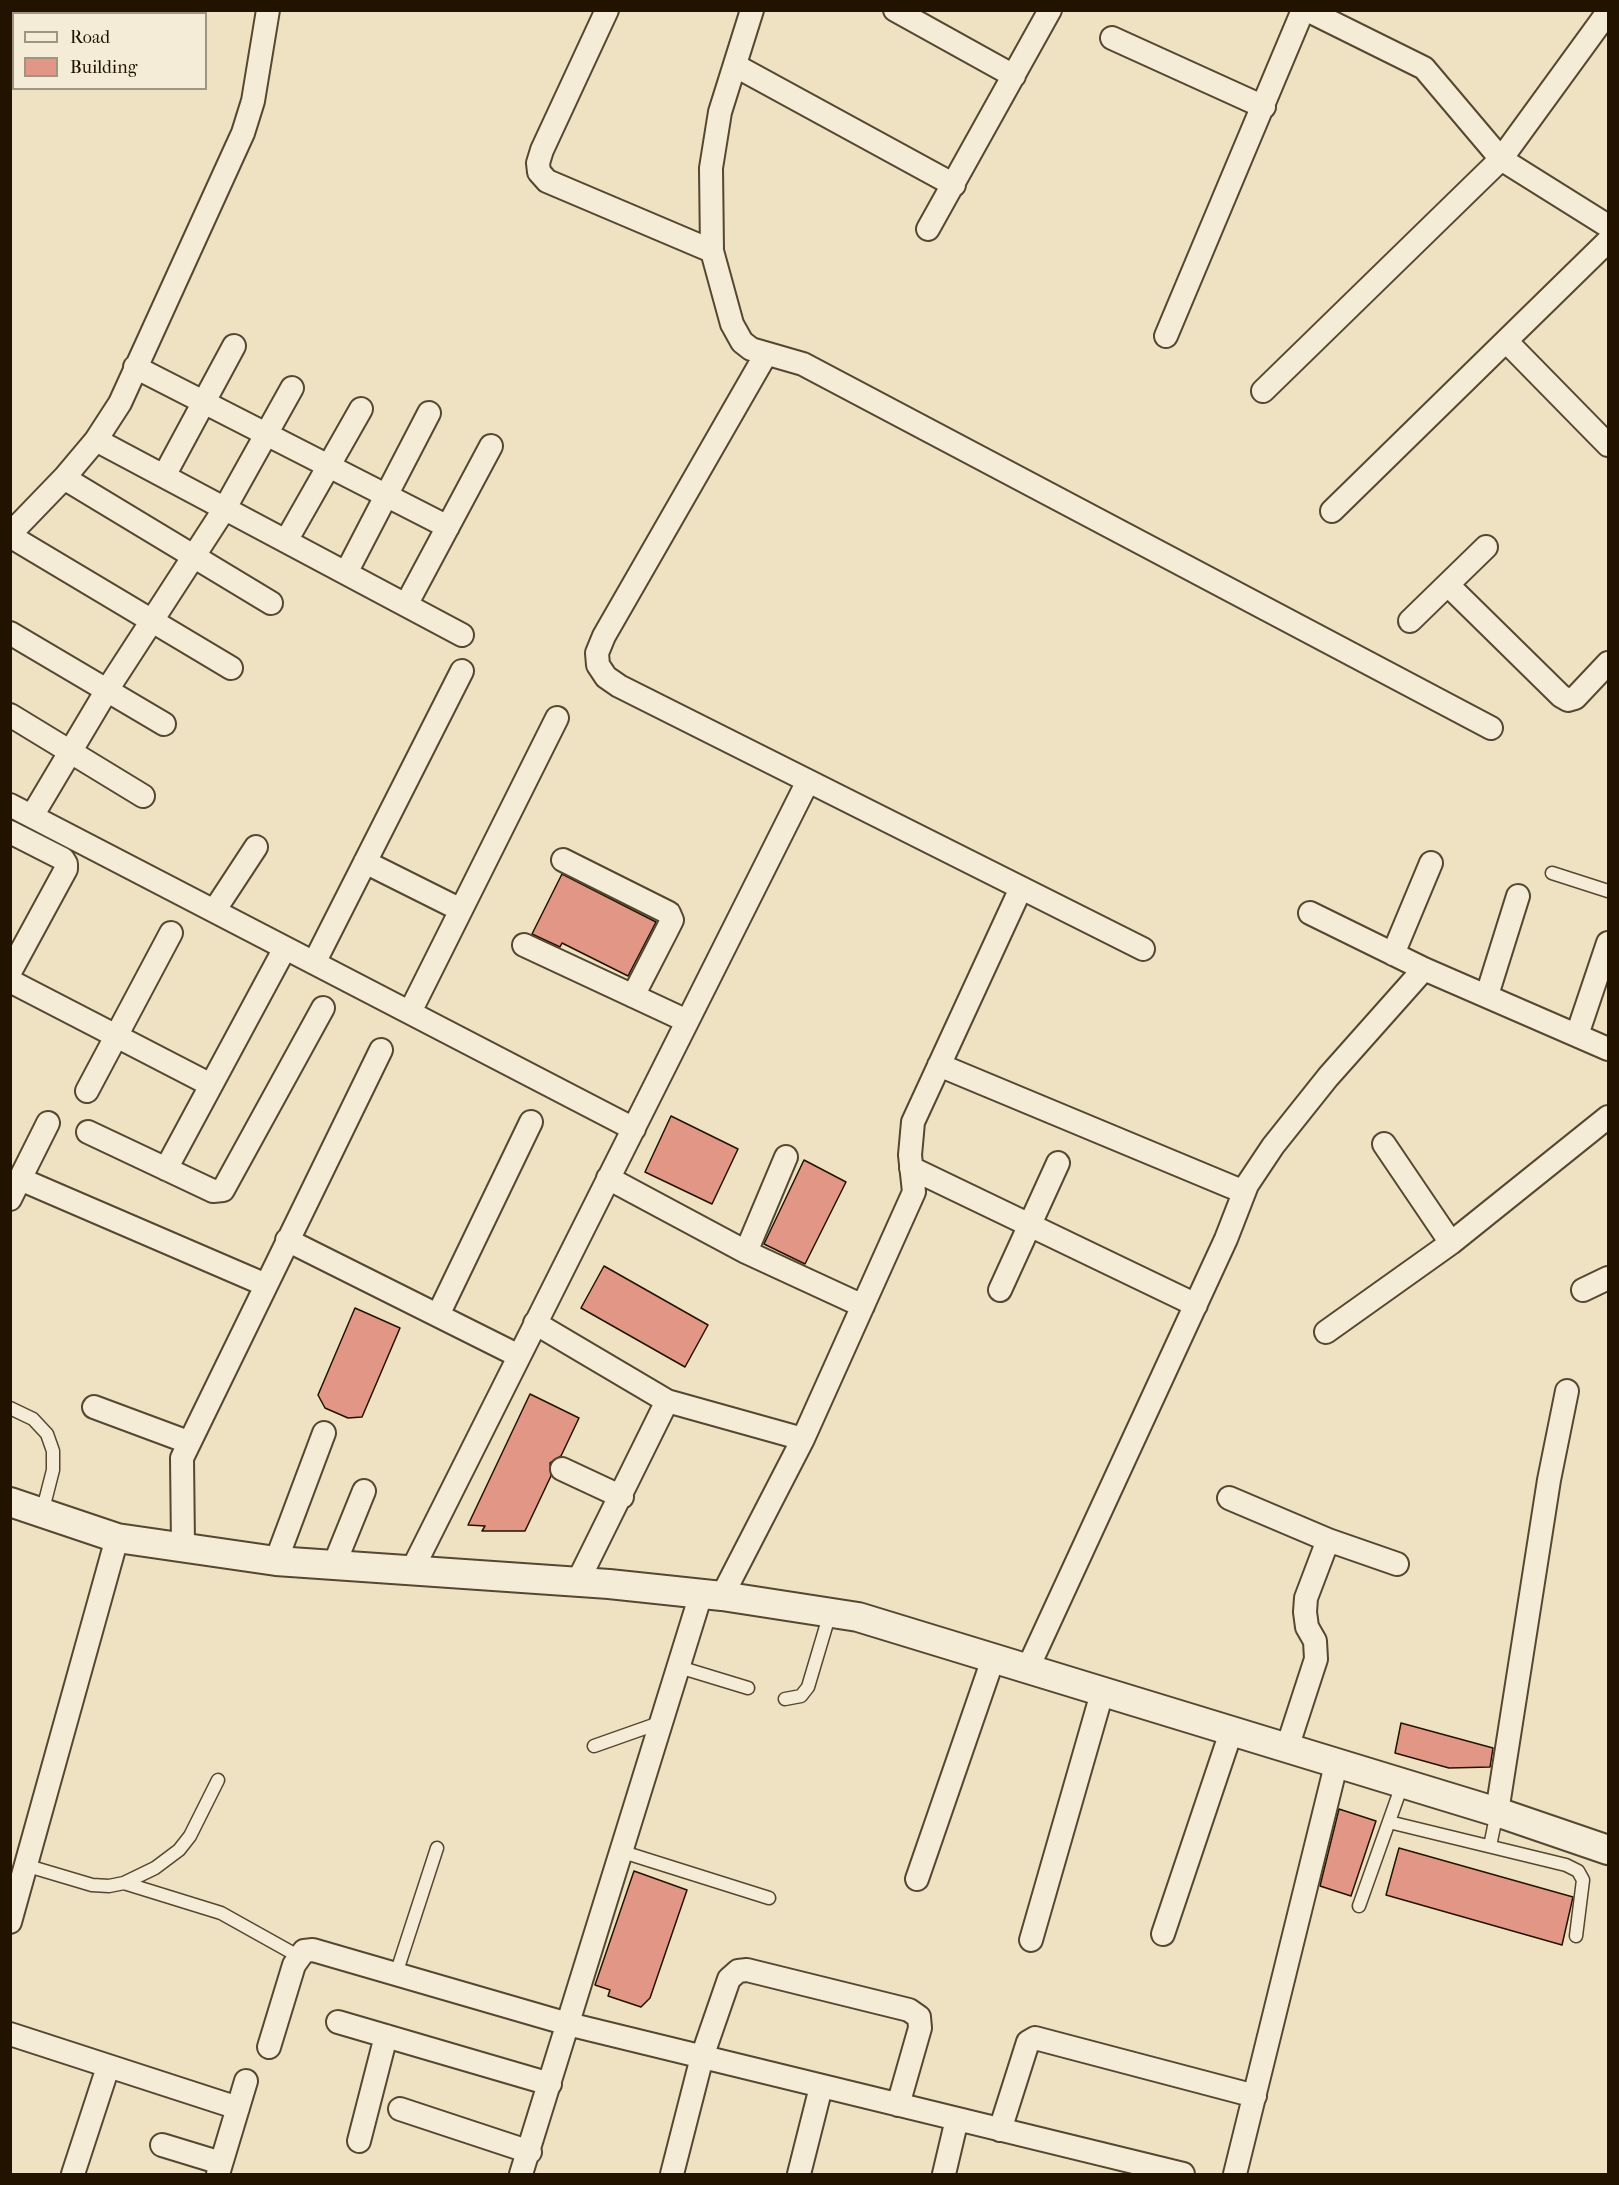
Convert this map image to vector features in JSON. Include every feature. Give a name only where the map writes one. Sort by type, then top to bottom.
[{"type":"street","points":[[231,668],[151,622],[10,535],[96,440],[120,403],[243,133],[253,101],[268,10]]},
{"type":"street","points":[[607,10],[542,150],[538,163],[539,172],[548,182],[712,251]]},
{"type":"street","points":[[752,10],[720,112],[711,168],[712,251],[732,324],[742,342],[752,350],[803,364],[1491,728]]},
{"type":"street","points":[[895,10],[1014,76]]},
{"type":"street","points":[[928,230],[1050,10]]},
{"type":"street","points":[[1166,336],[1305,10],[1424,68],[1502,159],[1608,226]]},
{"type":"street","points":[[1263,391],[1502,159],[1608,12]]},
{"type":"street","points":[[1112,39],[1264,107]]},
{"type":"street","points":[[736,66],[954,184]]},
{"type":"street","points":[[1332,511],[1608,241]]},
{"type":"street","points":[[1506,341],[1608,445]]},
{"type":"street","points":[[164,476],[234,346]]},
{"type":"street","points":[[765,354],[604,636],[597,652],[598,665],[606,677],[619,686],[1143,949]]},
{"type":"street","points":[[135,368],[448,527]]},
{"type":"street","points":[[32,816],[107,690],[225,508],[292,388]]},
{"type":"street","points":[[286,541],[361,409]]},
{"type":"street","points":[[346,573],[429,413]]},
{"type":"street","points":[[96,440],[462,635]]},
{"type":"street","points":[[406,605],[491,446]]},
{"type":"street","points":[[64,478],[271,603]]},
{"type":"street","points":[[1410,621],[1486,547]]},
{"type":"street","points":[[1448,585],[1561,696],[1568,700],[1575,698],[1608,663]]},
{"type":"street","points":[[10,633],[164,724]]},
{"type":"street","points":[[314,963],[462,671]]},
{"type":"street","points":[[10,715],[143,796]]},
{"type":"street","points":[[410,1012],[557,718]]},
{"type":"street","points":[[412,1570],[808,781]]},
{"type":"street","points":[[10,805],[634,1129]]},
{"type":"street","points":[[10,832],[63,859],[66,864],[10,972]]},
{"type":"street","points":[[214,911],[256,847]]},
{"type":"street","points":[[563,860],[669,913],[672,920],[633,996]]},
{"type":"street","points":[[366,862],[461,910]]},
{"type":"street","points":[[1393,954],[1431,863]]},
{"type":"street","points":[[521,2175],[679,1667],[711,1595],[803,1439],[914,1192],[911,1168],[913,1122],[1021,888]]},
{"type":"street","points":[[1486,995],[1518,896]]},
{"type":"street","points":[[1310,913],[1424,969],[1608,1049]]},
{"type":"street","points":[[87,1091],[118,1037],[171,933]]},
{"type":"street","points":[[1577,1035],[1608,943]]},
{"type":"street","points":[[524,945],[687,1021]]},
{"type":"street","points":[[166,1169],[285,948]]},
{"type":"street","points":[[1027,1670],[1196,1305],[1244,1192],[1273,1146],[1328,1077],[1424,969]]},
{"type":"street","points":[[10,981],[211,1085]]},
{"type":"street","points":[[88,1132],[213,1191],[223,1190],[323,1008]]},
{"type":"street","points":[[183,1545],[180,1472],[189,1442],[381,1050]]},
{"type":"street","points":[[939,1065],[1244,1192]]},
{"type":"street","points":[[1326,1332],[1451,1243],[1608,1117]]},
{"type":"street","points":[[438,1315],[531,1122]]},
{"type":"street","points":[[48,1123],[15,1189],[266,1285]]},
{"type":"street","points":[[1384,1144],[1451,1243]]},
{"type":"street","points":[[746,1252],[786,1157]]},
{"type":"street","points":[[1000,1290],[1058,1163]]},
{"type":"street","points":[[911,1168],[1196,1305]]},
{"type":"street","points":[[608,1178],[746,1252],[863,1306]]},
{"type":"street","points":[[287,1240],[519,1356]]},
{"type":"street","points":[[1582,1290],[1608,1278]]},
{"type":"street","points":[[535,1323],[668,1401],[803,1439]]},
{"type":"street","points":[[1497,1812],[1549,1480],[1567,1391]]},
{"type":"street","points":[[578,1581],[668,1401]]},
{"type":"street","points":[[94,1407],[189,1442]]},
{"type":"street","points":[[276,1561],[324,1433]]},
{"type":"street","points":[[562,1468],[622,1497]]},
{"type":"street","points":[[334,1565],[364,1491]]},
{"type":"street","points":[[1229,1498],[1328,1540],[1397,1564]]},
{"type":"street","points":[[10,1502],[117,1538],[183,1545],[276,1561],[578,1581],[711,1595],[858,1617],[1336,1765],[1497,1812],[1608,1850]]},
{"type":"street","points":[[10,1922],[28,1866],[117,1538]]},
{"type":"street","points":[[1287,1749],[1316,1659],[1315,1641],[1307,1626],[1306,1598],[1328,1540]]},
{"type":"street","points":[[917,1879],[993,1659]]},
{"type":"street","points":[[1031,1940],[1102,1693]]},
{"type":"street","points":[[1163,1934],[1231,1732]]},
{"type":"street","points":[[1235,2175],[1336,1765]]},
{"type":"street","points":[[269,2047],[298,1956],[304,1951],[313,1950],[568,2024],[1183,2174]]},
{"type":"street","points":[[672,2175],[702,2057],[729,1979],[738,1971],[759,1973],[909,2010],[919,2017],[920,2028],[898,2105]]},
{"type":"street","points":[[338,2022],[550,2084]]},
{"type":"street","points":[[10,2034],[238,2108]]},
{"type":"street","points":[[359,2141],[386,2036]]},
{"type":"street","points":[[1000,2130],[1028,2042],[1035,2038],[1255,2096]]},
{"type":"street","points":[[73,2175],[108,2067]]},
{"type":"street","points":[[162,2145],[220,2169],[246,2081]]},
{"type":"street","points":[[799,2175],[821,2087]]},
{"type":"street","points":[[400,2109],[530,2152]]},
{"type":"street","points":[[944,2175],[957,2119]]},
{"type":"lane","points":[[1552,873],[1608,891]]},
{"type":"lane","points":[[10,1408],[33,1419],[47,1434],[53,1451],[53,1470],[42,1513]]},
{"type":"lane","points":[[785,1699],[801,1696],[808,1687],[830,1613]]},
{"type":"lane","points":[[679,1667],[748,1688]]},
{"type":"lane","points":[[594,1746],[662,1722]]},
{"type":"lane","points":[[28,1866],[92,1885],[109,1886],[124,1883],[155,1868],[179,1850],[190,1836],[218,1780]]},
{"type":"lane","points":[[1359,1906],[1402,1785]]},
{"type":"lane","points":[[1490,1846],[1497,1812]]},
{"type":"lane","points":[[1389,1822],[1566,1865],[1578,1871],[1583,1880],[1576,1936]]},
{"type":"lane","points":[[396,1974],[437,1848]]},
{"type":"lane","points":[[623,1852],[769,1899]]},
{"type":"lane","points":[[124,1883],[221,1913],[298,1956]]},
{"type":"building","points":[[562,874],[656,922],[628,976],[562,943],[560,947],[532,934]]},
{"type":"building","points":[[671,1116],[738,1149],[712,1204],[645,1172]]},
{"type":"building","points":[[804,1160],[846,1182],[805,1264],[764,1244]]},
{"type":"building","points":[[604,1266],[708,1325],[685,1367],[581,1308]]},
{"type":"building","points":[[355,1308],[400,1328],[362,1417],[348,1418],[325,1408],[318,1395]]},
{"type":"building","points":[[530,1394],[579,1418],[561,1456],[550,1463],[551,1476],[525,1531],[482,1531],[485,1526],[468,1525]]},
{"type":"building","points":[[1401,1723],[1493,1748],[1490,1767],[1449,1768],[1395,1753]]},
{"type":"building","points":[[1339,1809],[1376,1821],[1351,1896],[1320,1886]]},
{"type":"building","points":[[1399,1848],[1573,1897],[1562,1945],[1386,1895]]},
{"type":"building","points":[[634,1871],[687,1890],[650,1998],[641,2007],[608,1996],[610,1990],[595,1985]]}]
